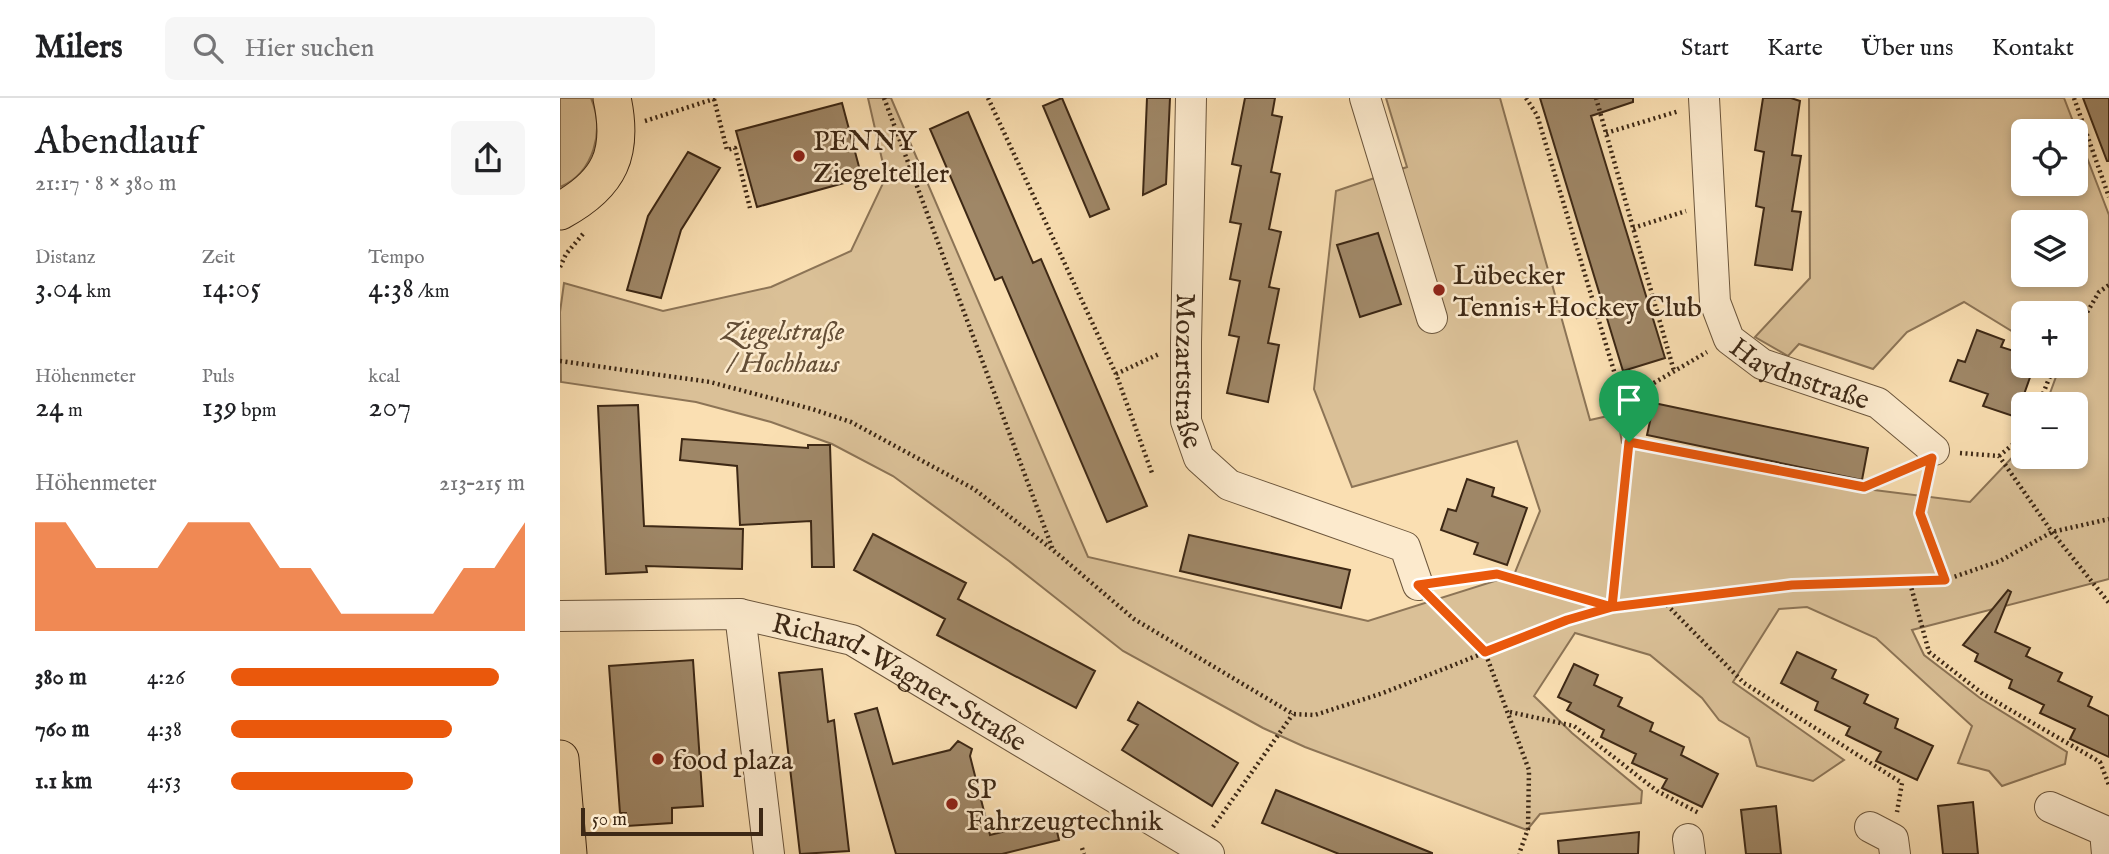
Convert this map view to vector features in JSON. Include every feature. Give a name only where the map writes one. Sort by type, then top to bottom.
[{"type":"main road","points":[[575,218],[583,198],[603,178],[615,152],[618,124],[612,98]]},
{"type":"main road","points":[[560,759],[568,854]]},
{"type":"street","name":"Mozartstraße","points":[[1191,98],[1186,421],[1199,458],[1229,485],[1405,547],[1418,585]]},
{"type":"street","points":[[1365,98],[1432,318]]},
{"type":"street","name":"Haydnstraße","points":[[1705,100],[1715,302],[1729,339],[1762,365],[1878,403],[1933,454]]},
{"type":"street","points":[[740,614],[769,854]]},
{"type":"street","name":"Richard-Wagner-Straße","points":[[560,616],[740,614],[852,640],[1203,851]]},
{"type":"street","points":[[2050,807],[2105,831],[2107,854]]},
{"type":"path","points":[[644,121],[716,98],[727,150],[735,148],[750,208]]},
{"type":"path","points":[[884,98],[1053,550]]},
{"type":"path","points":[[988,98],[1116,374],[1152,473]]},
{"type":"path","points":[[1526,98],[1537,115],[1623,401],[1629,442],[1612,607]]},
{"type":"path","points":[[1596,98],[1674,371]]},
{"type":"path","points":[[2074,98],[2109,197]]},
{"type":"path","points":[[1606,133],[1705,100]]},
{"type":"path","points":[[1633,228],[1709,203]]},
{"type":"path","points":[[560,267],[575,218]]},
{"type":"path","points":[[2088,311],[2099,292],[2109,285]]},
{"type":"path","points":[[1623,401],[1729,339]]},
{"type":"path","points":[[1116,374],[1186,342]]},
{"type":"path","points":[[560,360],[710,382],[850,422],[974,489],[1053,550],[1134,619],[1293,714],[1315,715],[1383,693],[1567,620],[1612,607],[1792,585],[1945,580],[2000,561],[2052,532],[2109,519]]},
{"type":"path","points":[[1629,442],[1864,487],[1933,454],[1999,456],[2011,446]]},
{"type":"path","points":[[1933,454],[1920,513],[1945,580]]},
{"type":"path","points":[[1999,456],[2052,532],[2109,603]]},
{"type":"path","points":[[1418,585],[1497,574],[1612,607]]},
{"type":"path","points":[[1910,583],[1929,652],[1983,694],[2101,762],[2109,785]]},
{"type":"path","points":[[1418,585],[1485,652],[1509,712],[1530,770],[1528,829],[1519,854]]},
{"type":"path","points":[[1662,601],[1744,683],[1902,783],[1886,840]]},
{"type":"path","points":[[1509,712],[1574,726],[1657,791],[1701,814],[1689,847]]},
{"type":"path","points":[[1203,851],[1293,714]]},
{"type":"green space","points":[[560,98],[591,98],[597,123],[594,149],[588,161],[581,172],[560,187]]},
{"type":"green space","name":"Ziegelstraße / Hochhaus","points":[[868,98],[891,98],[1088,557],[1368,621],[1514,575],[1540,511],[1517,441],[1352,487],[1314,389],[1336,191],[1407,167],[1386,98],[1500,98],[1590,420],[1617,414],[1622,443],[1866,489],[1970,502],[2011,459],[2011,469],[2088,469],[2088,392],[2050,392],[2056,378],[2088,378],[2088,301],[2011,301],[2011,331],[1964,302],[1907,332],[1873,369],[1799,344],[1788,356],[1755,337],[1810,278],[1809,98],[2064,98],[2072,119],[2011,119],[2011,196],[2088,196],[2088,160],[2109,215],[2109,579],[1912,630],[1924,655],[1980,698],[2067,752],[2065,764],[2002,786],[1989,771],[1958,763],[1972,726],[1876,638],[1807,607],[1779,609],[1733,682],[1844,760],[1813,781],[1757,766],[1749,738],[1719,720],[1702,698],[1650,655],[1575,633],[1534,696],[1572,733],[1642,791],[1641,803],[1540,814],[1527,830],[1305,747],[1263,728],[1123,651],[1009,561],[893,476],[832,444],[771,422],[696,402],[561,382],[560,312],[564,283],[663,311],[771,287],[851,251],[886,177]]},
{"type":"building","points":[[1062,98],[1109,209],[1090,217],[1043,106]]},
{"type":"building","points":[[1147,98],[1170,98],[1166,184],[1143,195]]},
{"type":"building","points":[[1245,98],[1275,98],[1272,115],[1282,117],[1271,172],[1280,174],[1269,229],[1281,232],[1269,287],[1279,289],[1268,343],[1279,345],[1268,402],[1227,393],[1239,337],[1229,335],[1240,281],[1230,279],[1241,224],[1230,222],[1241,166],[1232,164]]},
{"type":"building","points":[[1540,98],[1633,98],[1633,102],[1591,116],[1665,358],[1623,371]]},
{"type":"building","points":[[1763,98],[1791,98],[1800,101],[1792,155],[1801,156],[1792,211],[1801,212],[1792,270],[1755,265],[1764,208],[1756,206],[1764,152],[1755,150]]},
{"type":"building","points":[[2083,98],[2109,98],[2109,161],[2107,161]]},
{"type":"building","points":[[842,103],[862,178],[757,207],[736,131]]},
{"type":"building","points":[[968,112],[1033,263],[1041,259],[1147,506],[1107,522],[1002,277],[995,280],[930,129]]},
{"type":"building","points":[[688,152],[720,168],[681,230],[661,298],[627,290],[648,216]]},
{"type":"building","points":[[1378,233],[1401,304],[1360,317],[1337,245]]},
{"type":"building","points":[[1977,330],[2004,340],[2001,347],[2011,350],[2011,378],[2030,378],[2025,392],[2011,392],[2011,415],[1983,406],[1988,394],[1950,381],[1958,360],[1965,362]]},
{"type":"building","points":[[1654,403],[1868,448],[1862,480],[1647,435]]},
{"type":"building","points":[[638,405],[644,526],[743,529],[742,569],[646,566],[647,572],[606,574],[598,406]]},
{"type":"building","points":[[682,439],[808,448],[808,445],[830,445],[834,567],[812,567],[811,521],[740,525],[737,466],[680,460]]},
{"type":"building","points":[[1467,479],[1494,488],[1492,496],[1527,508],[1507,565],[1474,554],[1478,543],[1441,530],[1448,509],[1456,511]]},
{"type":"building","points":[[873,534],[966,583],[958,599],[1095,671],[1076,708],[937,635],[945,619],[854,570]]},
{"type":"building","points":[[1189,535],[1350,570],[1341,608],[1180,571]]},
{"type":"building","points":[[2008,590],[2011,592],[1995,632],[2030,648],[2026,656],[2062,673],[2058,681],[2092,697],[2088,706],[2109,716],[2109,757],[2070,739],[2075,729],[2040,713],[2044,705],[2009,688],[2012,680],[1975,661],[1978,654],[1963,645]]},
{"type":"building","points":[[1797,652],[1836,670],[1832,678],[1868,695],[1864,703],[1898,719],[1895,728],[1933,746],[1917,780],[1876,761],[1881,752],[1846,735],[1850,727],[1815,710],[1818,702],[1781,683]]},
{"type":"building","points":[[693,660],[703,806],[672,808],[672,823],[627,826],[626,813],[620,813],[609,666]]},
{"type":"building","points":[[1574,664],[1598,675],[1594,685],[1622,698],[1618,706],[1653,723],[1650,731],[1684,747],[1681,755],[1718,774],[1702,807],[1662,788],[1667,779],[1632,763],[1636,754],[1601,737],[1604,730],[1567,710],[1571,703],[1558,697]]},
{"type":"building","points":[[822,669],[828,722],[834,720],[849,851],[800,854],[779,673]]},
{"type":"building","points":[[1138,702],[1238,763],[1212,806],[1122,750],[1138,725],[1128,720]]},
{"type":"building","points":[[877,708],[893,764],[950,750],[958,741],[972,749],[970,756],[990,835],[1054,819],[1059,840],[1002,854],[896,854],[855,714]]},
{"type":"building","points":[[1276,790],[1432,854],[1339,854],[1262,823]]},
{"type":"building","points":[[1973,802],[1978,854],[1943,854],[1938,806]]},
{"type":"building","points":[[1776,806],[1781,854],[1746,854],[1741,810]]},
{"type":"building","points":[[1639,832],[1638,854],[1559,854],[1558,841]]},
{"type":"place","name":"PENNY Ziegelteller","points":[[799,156]]},
{"type":"place","name":"Lübecker Tennis+Hockey Club","points":[[1439,290]]},
{"type":"place","name":"food plaza","points":[[658,759]]},
{"type":"place","name":"SP Fahrzeugtechnik","points":[[952,804]]},
{"type":"route","points":[[1629,442],[1612,607],[1497,574],[1418,585],[1485,652],[1567,620],[1612,607],[1792,585],[1945,580],[1920,513],[1932,458],[1864,487],[1629,442]]}]
